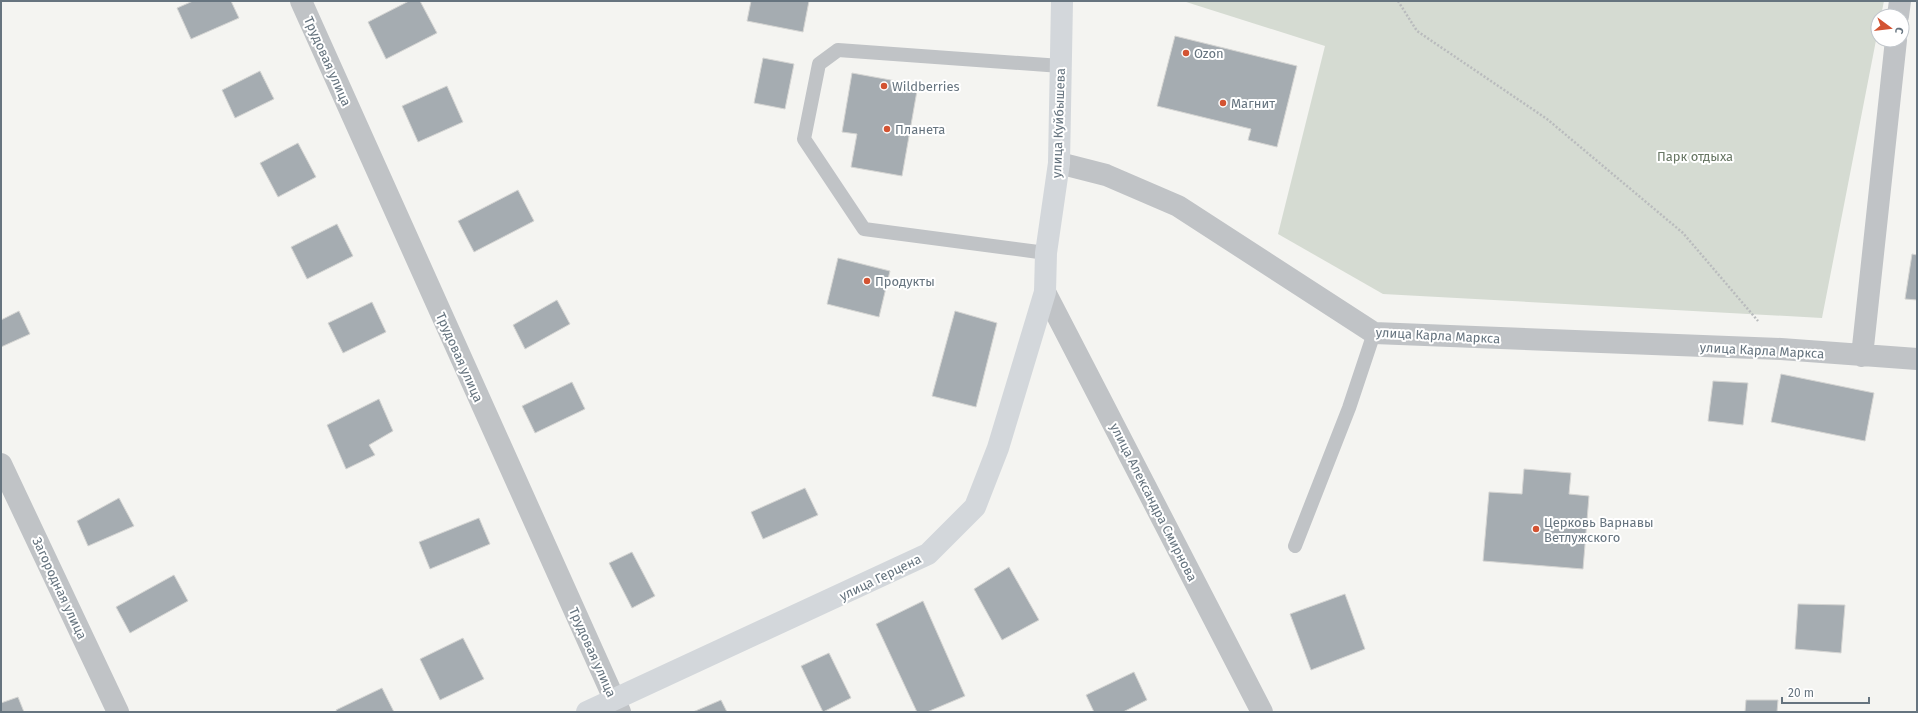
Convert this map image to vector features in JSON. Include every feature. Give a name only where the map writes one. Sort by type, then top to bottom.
[{"type":"street","name":"Трудовая улица","points":[[301,1],[617,706]]},
{"type":"street","name":"улица Куйбышева","points":[[1045,292],[1046,253],[1059,163],[1062,1]]},
{"type":"street","points":[[1862,356],[1895,48]]},
{"type":"street","name":"улица Карла Маркса","points":[[1059,163],[1106,175],[1178,206],[1374,333],[1781,349],[1917,359]]},
{"type":"street","name":"улица Герцена","points":[[587,712],[617,706],[928,554],[976,507],[998,448],[1045,292]]},
{"type":"street","name":"улица Александра Смирнова","points":[[1045,292],[1262,712]]},
{"type":"street","name":"Загородная улица","points":[[1,464],[118,712]]},
{"type":"lane","points":[[1046,253],[864,229],[804,139],[819,64],[838,50],[1061,66]]},
{"type":"lane","points":[[1295,546],[1349,408],[1374,333]]},
{"type":"path","points":[[1398,1],[1417,30],[1547,119],[1683,233],[1781,349]]},
{"type":"green space","name":"Парк отдыха","points":[[1183,1],[1884,1],[1883,8],[1870,8],[1870,48],[1874,48],[1822,318],[1383,294],[1278,234],[1325,46]]},
{"type":"building","points":[[193,1],[231,1],[239,18],[191,39],[177,8]]},
{"type":"building","points":[[409,1],[420,1],[437,33],[386,59],[368,22]]},
{"type":"building","points":[[751,1],[809,1],[803,32],[747,21]]},
{"type":"building","points":[[1175,36],[1297,66],[1277,147],[1248,140],[1251,129],[1157,106]]},
{"type":"building","points":[[763,58],[794,64],[785,109],[754,103]]},
{"type":"building","points":[[260,71],[274,99],[235,118],[222,90]]},
{"type":"building","points":[[852,73],[918,85],[902,176],[851,167],[857,134],[842,132]]},
{"type":"building","points":[[447,86],[463,122],[418,142],[402,106]]},
{"type":"building","points":[[298,143],[316,177],[278,197],[260,163]]},
{"type":"building","points":[[518,190],[534,221],[474,252],[458,221]]},
{"type":"building","points":[[337,224],[353,256],[307,279],[291,247]]},
{"type":"building","points":[[1912,254],[1917,255],[1917,300],[1905,299]]},
{"type":"building","points":[[838,258],[890,271],[879,317],[827,304]]},
{"type":"building","points":[[557,300],[570,324],[525,349],[513,325]]},
{"type":"building","points":[[372,302],[386,332],[343,353],[328,323]]},
{"type":"building","points":[[19,311],[30,334],[1,347],[1,320]]},
{"type":"building","points":[[955,311],[997,323],[976,407],[932,396]]},
{"type":"building","points":[[1781,374],[1874,393],[1865,441],[1771,422]]},
{"type":"building","points":[[1713,381],[1748,383],[1743,425],[1708,421]]},
{"type":"building","points":[[572,382],[585,409],[535,433],[522,406]]},
{"type":"building","points":[[379,399],[393,431],[369,445],[375,455],[346,469],[327,425]]},
{"type":"building","name":"Церковь Варнавы Ветлужского","points":[[1524,469],[1571,473],[1569,494],[1589,496],[1583,569],[1483,561],[1489,492],[1522,494]]},
{"type":"building","points":[[805,488],[818,515],[763,539],[751,512]]},
{"type":"building","points":[[119,498],[134,526],[88,546],[77,521]]},
{"type":"building","points":[[479,518],[490,544],[430,569],[419,542]]},
{"type":"building","points":[[632,552],[655,596],[632,608],[609,563]]},
{"type":"building","points":[[1009,567],[1039,620],[1002,640],[974,589]]},
{"type":"building","points":[[174,575],[188,601],[130,633],[116,607]]},
{"type":"building","points":[[1345,594],[1365,649],[1311,670],[1290,614]]},
{"type":"building","points":[[923,601],[965,696],[927,712],[917,712],[876,624]]},
{"type":"building","points":[[1798,604],[1845,605],[1841,653],[1795,649]]},
{"type":"building","points":[[463,638],[484,679],[440,700],[420,659]]},
{"type":"building","points":[[829,653],[851,698],[823,712],[801,666]]},
{"type":"building","points":[[1134,672],[1147,700],[1123,712],[1094,712],[1086,695]]},
{"type":"building","points":[[382,688],[394,712],[337,712],[336,710]]},
{"type":"building","points":[[18,697],[24,712],[1,712],[1,703]]},
{"type":"building","points":[[721,700],[727,712],[693,712]]},
{"type":"building","points":[[1746,700],[1778,700],[1777,712],[1745,712]]},
{"type":"place","name":"Ozon","points":[[1186,53]]},
{"type":"place","name":"Wildberries","points":[[884,86]]},
{"type":"place","name":"Магнит","points":[[1223,103]]},
{"type":"place","name":"Планета","points":[[887,129]]},
{"type":"place","name":"Продукты","points":[[867,281]]},
{"type":"place","name":"Церковь Варнавы Ветлужского","points":[[1536,529]]}]
